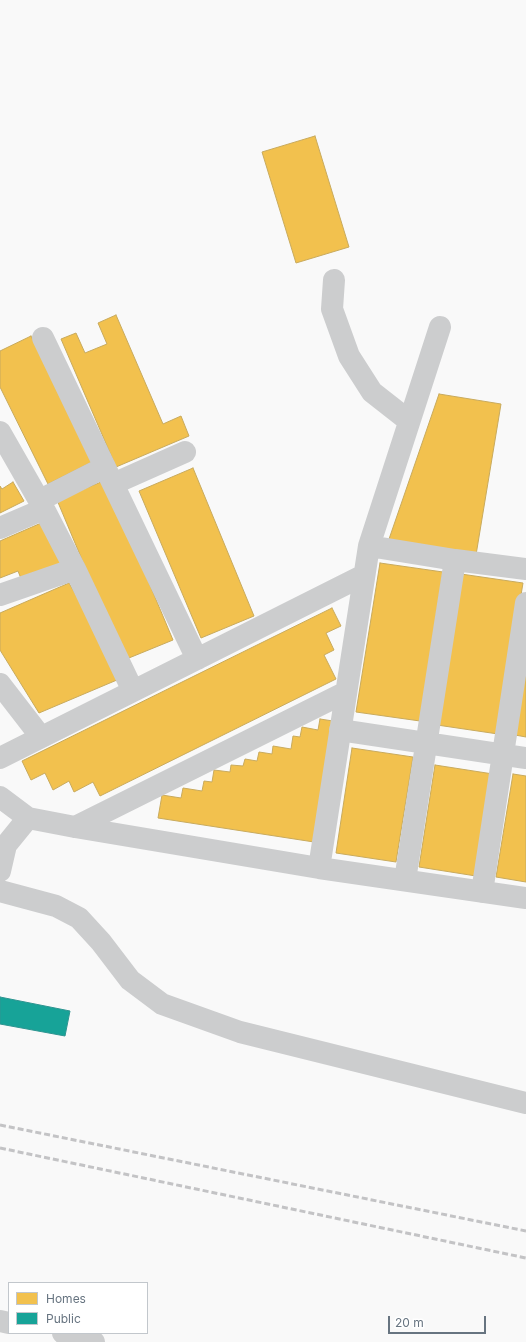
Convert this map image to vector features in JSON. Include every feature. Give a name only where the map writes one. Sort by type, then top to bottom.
[{"type":"street","points":[[334,280],[332,309],[349,356],[372,392],[409,421]]},
{"type":"street","points":[[319,868],[369,546],[440,327]]},
{"type":"street","points":[[43,338],[197,659]]},
{"type":"street","points":[[0,432],[42,505],[75,569],[133,691]]},
{"type":"street","points":[[0,528],[42,505],[109,475],[185,452]]},
{"type":"street","points":[[369,546],[455,560],[526,569]]},
{"type":"street","points":[[406,880],[455,560]]},
{"type":"street","points":[[0,595],[75,569]]},
{"type":"street","points":[[0,758],[364,575]]},
{"type":"street","points":[[482,892],[526,603]]},
{"type":"street","points":[[0,684],[41,737]]},
{"type":"street","points":[[75,827],[346,692]]},
{"type":"street","points":[[340,730],[526,758]]},
{"type":"street","points":[[0,797],[28,818],[319,868],[526,898]]},
{"type":"street","points":[[0,871],[6,845],[28,818]]},
{"type":"street","points":[[0,891],[56,906],[80,918],[101,942],[130,980],[162,1004],[240,1032],[526,1104]]},
{"type":"street","points":[[66,1334],[94,1342]]},
{"type":"building: Homes","points":[[315,136],[349,247],[296,263],[262,152]]},
{"type":"building: Homes","points":[[116,315],[163,424],[181,416],[189,436],[116,467],[61,339],[76,333],[85,353],[107,344],[98,323]]},
{"type":"building: Homes","points":[[31,336],[94,461],[48,484],[0,387],[0,351]]},
{"type":"building: Homes","points":[[439,394],[501,404],[476,555],[388,542]]},
{"type":"building: Homes","points":[[193,468],[254,616],[201,638],[139,491]]},
{"type":"building: Homes","points":[[106,480],[173,640],[124,660],[57,500]]},
{"type":"building: Homes","points":[[13,482],[24,501],[0,513],[0,486],[2,489]]},
{"type":"building: Homes","points":[[48,520],[66,563],[22,581],[18,571],[0,578],[0,541]]},
{"type":"building: Homes","points":[[380,563],[443,572],[420,721],[356,712]]},
{"type":"building: Homes","points":[[461,574],[523,583],[498,734],[437,725]]},
{"type":"building: Homes","points":[[69,583],[124,677],[39,713],[0,650],[0,613]]},
{"type":"building: Homes","points":[[332,608],[341,626],[326,633],[334,650],[324,655],[336,679],[100,796],[93,782],[74,792],[69,781],[53,790],[45,773],[31,780],[22,761]]},
{"type":"building: Homes","points":[[526,664],[526,737],[515,735]]},
{"type":"building: Homes","points":[[320,719],[333,721],[314,842],[158,818],[162,795],[181,798],[183,788],[202,791],[204,781],[212,782],[214,770],[230,772],[231,765],[243,766],[245,759],[257,761],[259,752],[272,754],[273,746],[291,749],[293,736],[300,737],[302,727],[318,730]]},
{"type":"building: Homes","points":[[352,748],[413,757],[396,862],[336,853]]},
{"type":"building: Homes","points":[[435,765],[493,774],[476,876],[419,867]]},
{"type":"building: Homes","points":[[513,774],[526,776],[526,882],[496,877]]},
{"type":"building: Public","points":[[0,997],[70,1011],[65,1036],[0,1024]]},
{"type":"railway","points":[[0,1125],[526,1231]]},
{"type":"railway","points":[[0,1148],[526,1258]]}]
